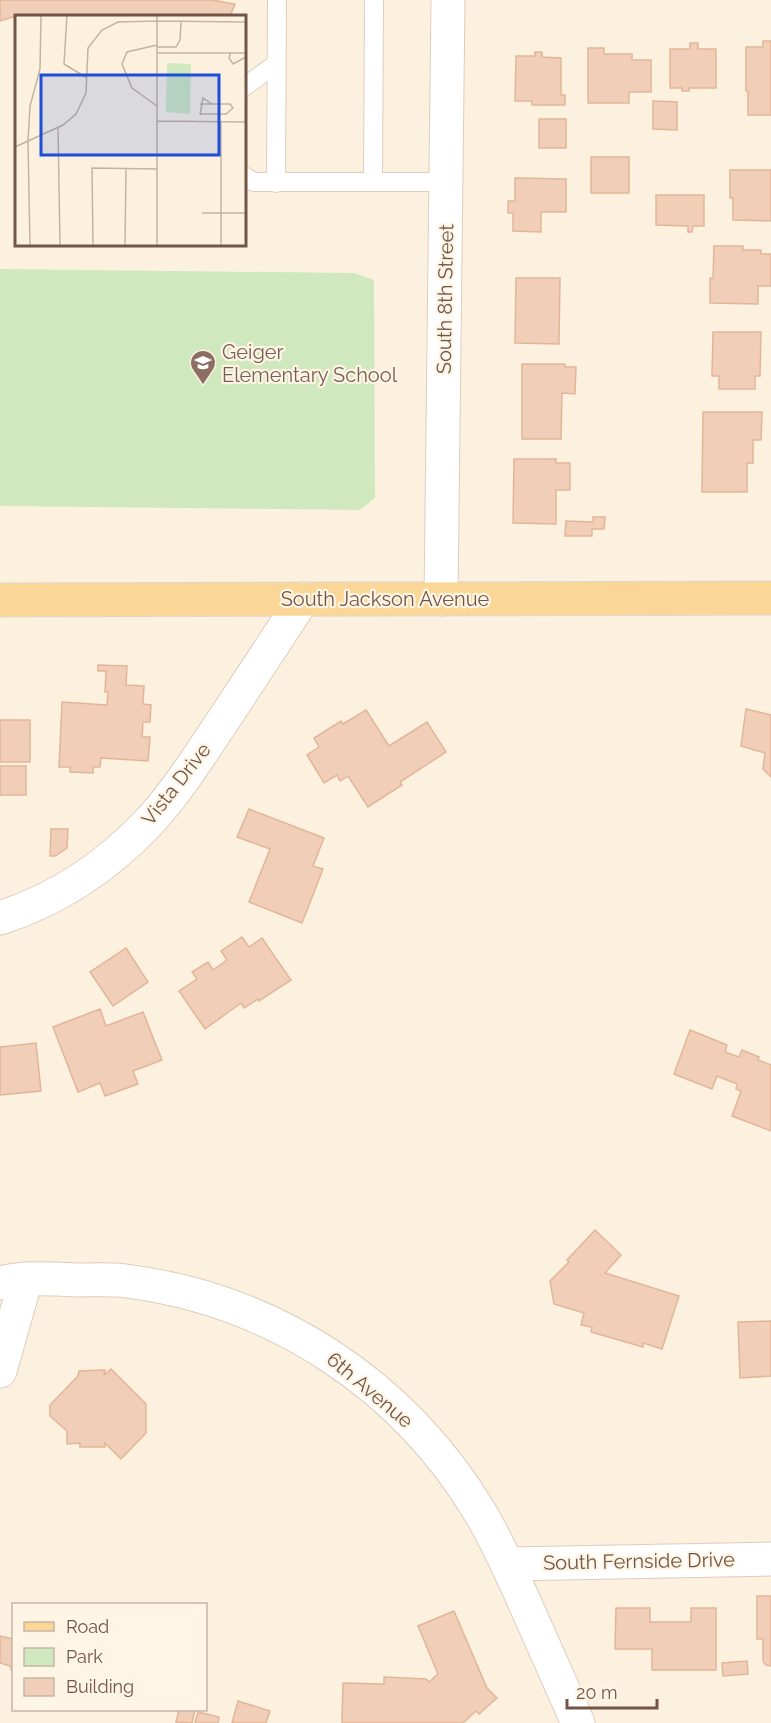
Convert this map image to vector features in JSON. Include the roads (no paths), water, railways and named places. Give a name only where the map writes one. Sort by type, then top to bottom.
[{"type":"main road","name":"South Jackson Avenue","points":[[0,600],[771,598]]},
{"type":"street","name":"South 8th Street","points":[[441,598],[448,0]]},
{"type":"street","name":"Vista Drive","points":[[0,918],[25,910],[60,892],[99,866],[149,822],[193,767],[303,599]]},
{"type":"street","name":"6th Avenue","points":[[13,1281],[124,1280],[174,1289],[222,1302],[276,1324],[320,1349],[374,1388],[411,1422],[454,1473],[482,1515],[507,1564],[578,1723]]},
{"type":"street","points":[[0,1371],[13,1281]]},
{"type":"street","name":"South Fernside Drive","points":[[507,1564],[771,1559]]},
{"type":"lane","points":[[276,183],[277,0]]},
{"type":"lane","points":[[373,182],[374,0]]},
{"type":"lane","points":[[246,86],[276,64]]},
{"type":"lane","points":[[246,177],[254,182],[276,183],[446,182]]},
{"type":"place","name":"Geiger Elementary School","points":[[203,386]]}]
